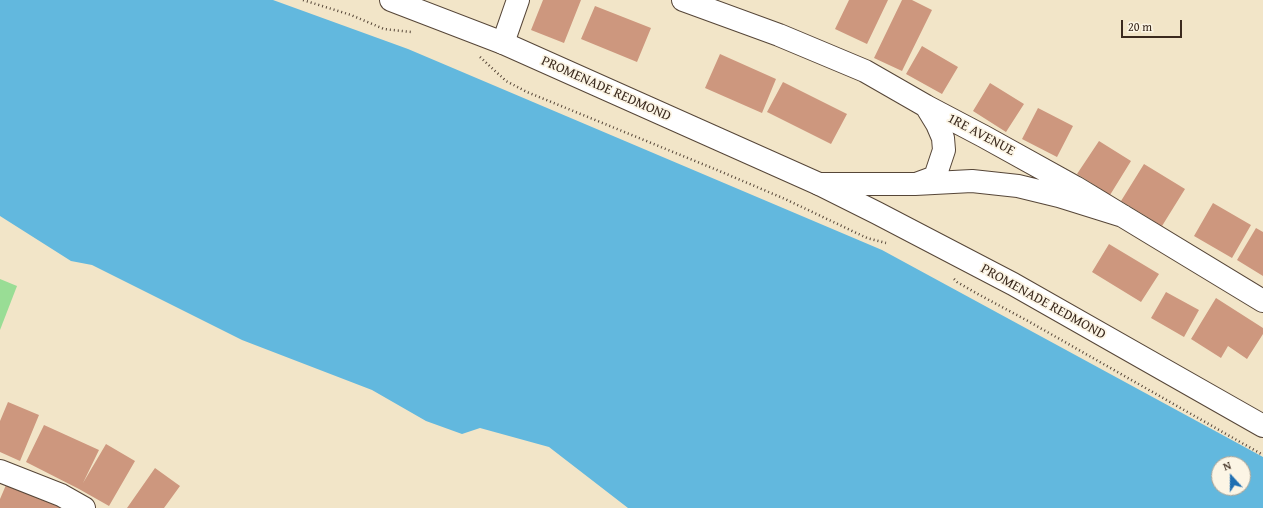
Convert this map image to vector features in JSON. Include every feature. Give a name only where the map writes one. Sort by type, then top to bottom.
[{"type":"street","name":"PROMENADE REDMOND","points":[[391,0],[503,42],[819,184],[1014,284],[1263,426]]},
{"type":"street","points":[[503,42],[518,0]]},
{"type":"street","name":"1RE AVENUE","points":[[683,0],[780,35],[865,71],[926,106],[1069,183],[1263,302]]},
{"type":"street","name":"PROMENADE REDMOND","points":[[915,184],[935,177],[944,150],[943,138],[937,124],[926,106]]},
{"type":"street","name":"PROMENADE REDMOND","points":[[819,184],[915,184],[972,181],[1018,186],[1059,196],[1123,216]]},
{"type":"street","points":[[0,471],[61,495],[84,508]]},
{"type":"path","points":[[303,0],[384,29],[418,33]]},
{"type":"path","points":[[476,53],[506,81],[527,92],[785,199],[867,238],[892,245]]},
{"type":"path","points":[[951,274],[958,282],[976,293],[1263,455]]},
{"type":"green space","points":[[0,279],[17,286],[0,330]]},
{"type":"water","points":[[0,0],[273,0],[408,49],[882,250],[1263,457],[1263,508],[628,508],[549,447],[480,428],[462,434],[426,421],[372,390],[242,340],[92,265],[71,261],[0,216]]},
{"type":"building","points":[[543,0],[581,0],[564,43],[531,30]]},
{"type":"building","points":[[849,0],[888,0],[867,44],[835,29]]},
{"type":"building","points":[[902,0],[912,0],[932,10],[902,71],[874,58]]},
{"type":"building","points":[[595,6],[651,28],[637,62],[581,39]]},
{"type":"building","points":[[922,46],[958,67],[942,94],[906,74]]},
{"type":"building","points":[[720,54],[776,79],[762,113],[705,88]]},
{"type":"building","points":[[783,82],[847,114],[831,144],[767,112]]},
{"type":"building","points":[[990,83],[1024,104],[1006,132],[973,111]]},
{"type":"building","points":[[1038,108],[1073,126],[1057,157],[1022,139]]},
{"type":"building","points":[[1099,141],[1131,161],[1110,195],[1077,174]]},
{"type":"building","points":[[1144,164],[1185,189],[1162,226],[1121,201]]},
{"type":"building","points":[[1213,203],[1251,225],[1232,258],[1194,236]]},
{"type":"building","points":[[1256,228],[1263,232],[1263,276],[1237,260]]},
{"type":"building","points":[[1109,244],[1159,274],[1141,302],[1092,272]]},
{"type":"building","points":[[1166,292],[1199,310],[1184,337],[1151,318]]},
{"type":"building","points":[[1216,298],[1263,328],[1263,334],[1247,359],[1228,346],[1221,358],[1191,339]]},
{"type":"building","points":[[8,402],[39,415],[20,461],[0,452],[0,421]]},
{"type":"building","points":[[44,425],[99,450],[83,483],[106,444],[135,461],[109,506],[26,462]]},
{"type":"building","points":[[155,468],[180,486],[164,508],[127,508]]},
{"type":"building","points":[[6,485],[62,508],[0,508],[0,499]]}]
